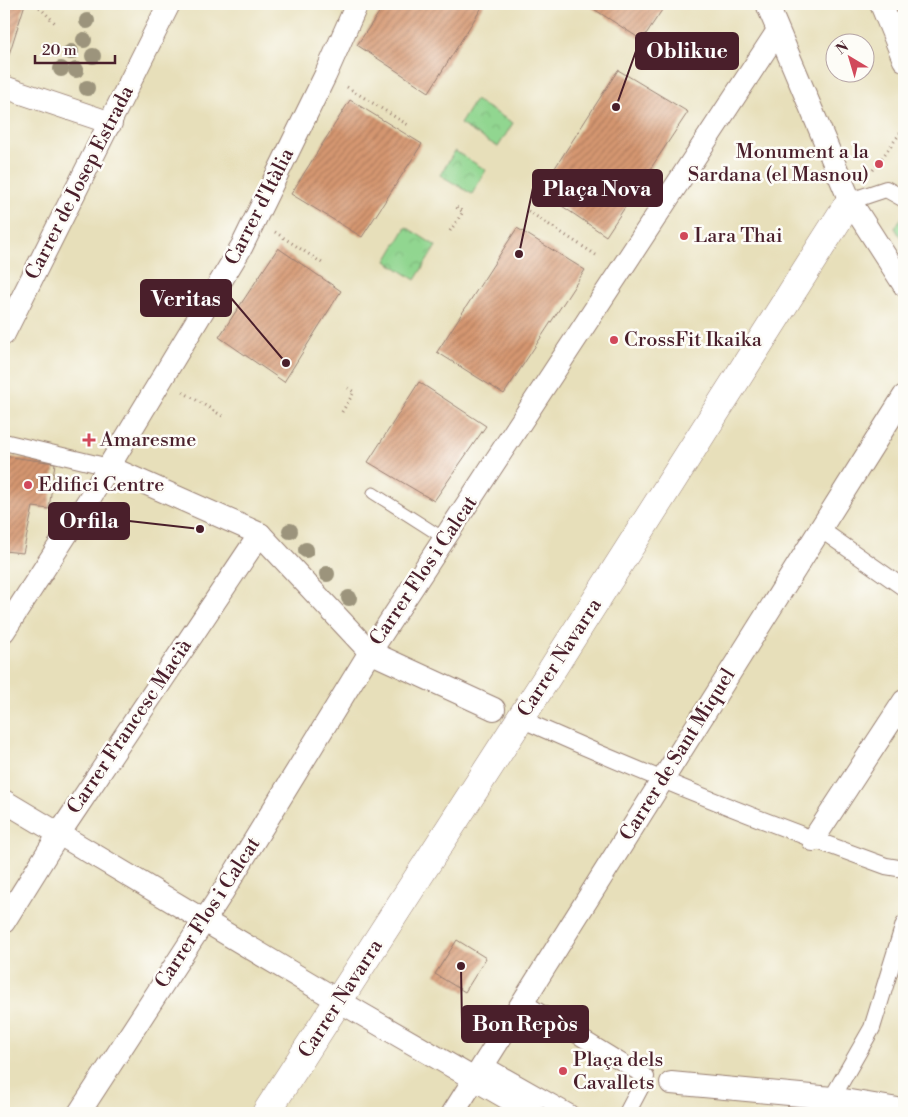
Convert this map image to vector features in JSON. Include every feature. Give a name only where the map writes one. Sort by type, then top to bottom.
[{"type":"street","name":"Carrer de Josep Estrada","points":[[4,334],[169,4]]},
{"type":"street","name":"Carrer d'Itàlia","points":[[7,621],[109,467],[242,246],[325,76],[357,4]]},
{"type":"street","points":[[766,4],[850,201],[904,285]]},
{"type":"street","points":[[881,4],[904,60]]},
{"type":"street","name":"Carrer Flos i Calcat","points":[[79,1113],[205,919],[370,652],[446,539],[777,32]]},
{"type":"street","points":[[4,87],[111,122]]},
{"type":"street","points":[[850,201],[886,189],[904,199]]},
{"type":"street","name":"Carrer Navarra","points":[[266,1113],[850,201]]},
{"type":"street","name":"Carrer de Sant Miquel","points":[[452,1113],[904,396]]},
{"type":"street","points":[[4,442],[109,467],[260,534],[370,652],[494,709]]},
{"type":"street","points":[[820,529],[904,588]]},
{"type":"street","name":"Carrer Francesc Macià","points":[[4,922],[59,834],[260,534]]},
{"type":"street","points":[[813,840],[904,701]]},
{"type":"street","points":[[532,724],[661,781],[813,840],[886,866],[904,869]]},
{"type":"street","points":[[4,801],[205,919],[339,1001],[478,1071],[570,1113]]},
{"type":"street","points":[[832,1098],[872,1028],[904,924]]},
{"type":"street","points":[[523,1002],[646,1077],[627,1113]]},
{"type":"street","points":[[478,1071],[533,1113]]},
{"type":"street","points":[[671,1083],[832,1098],[904,1110]]},
{"type":"lane","points":[[373,493],[446,539]]},
{"type":"path","points":[[36,4],[56,25]]},
{"type":"path","points":[[345,86],[408,125]]},
{"type":"path","points":[[850,201],[904,128]]},
{"type":"path","points":[[450,231],[463,212],[456,207]]},
{"type":"path","points":[[528,211],[599,257]]},
{"type":"path","points":[[268,228],[325,265]]},
{"type":"path","points":[[342,412],[354,392],[348,388]]},
{"type":"path","points":[[180,390],[224,418]]},
{"type":"green space","points":[[475,100],[513,123],[498,147],[460,124]]},
{"type":"green space","points":[[455,151],[486,170],[472,194],[440,175]]},
{"type":"green space","points":[[904,213],[904,243],[895,228]]},
{"type":"green space","points":[[406,227],[436,246],[415,280],[386,261]]},
{"type":"building","points":[[4,4],[25,4],[4,70]]},
{"type":"building","points":[[385,4],[484,4],[429,92],[357,45]]},
{"type":"building","points":[[586,4],[666,4],[642,40]]},
{"type":"building","points":[[618,70],[688,112],[606,236],[540,191]]},
{"type":"building","points":[[350,100],[422,144],[362,237],[291,194]]},
{"type":"building","points":[[517,228],[585,270],[504,394],[437,352]]},
{"type":"building","points":[[278,248],[341,291],[284,382],[219,337]]},
{"type":"building","points":[[419,382],[486,426],[434,501],[368,462]]},
{"type":"building","name":"Edifici Centre","points":[[4,456],[55,463],[49,509],[33,507],[23,553],[4,551]]},
{"type":"building","points":[[457,940],[486,958],[465,992],[435,974]]},
{"type":"place","name":"Oblikue","points":[[616,107]]},
{"type":"place","name":"Monument a la Sardana (el Masnou)","points":[[879,164]]},
{"type":"place","name":"Lara Thai","points":[[684,236]]},
{"type":"place","name":"Plaça Nova","points":[[519,254]]},
{"type":"place","name":"CrossFit Ikaika","points":[[614,340]]},
{"type":"place","name":"Veritas","points":[[286,363]]},
{"type":"place","name":"Amaresme","points":[[89,440]]},
{"type":"place","name":"Edifici Centre","points":[[28,485]]},
{"type":"place","name":"Orfila","points":[[200,529]]},
{"type":"place","name":"Bon Repòs","points":[[461,966]]},
{"type":"place","name":"Plaça dels Cavallets","points":[[563,1071]]}]
